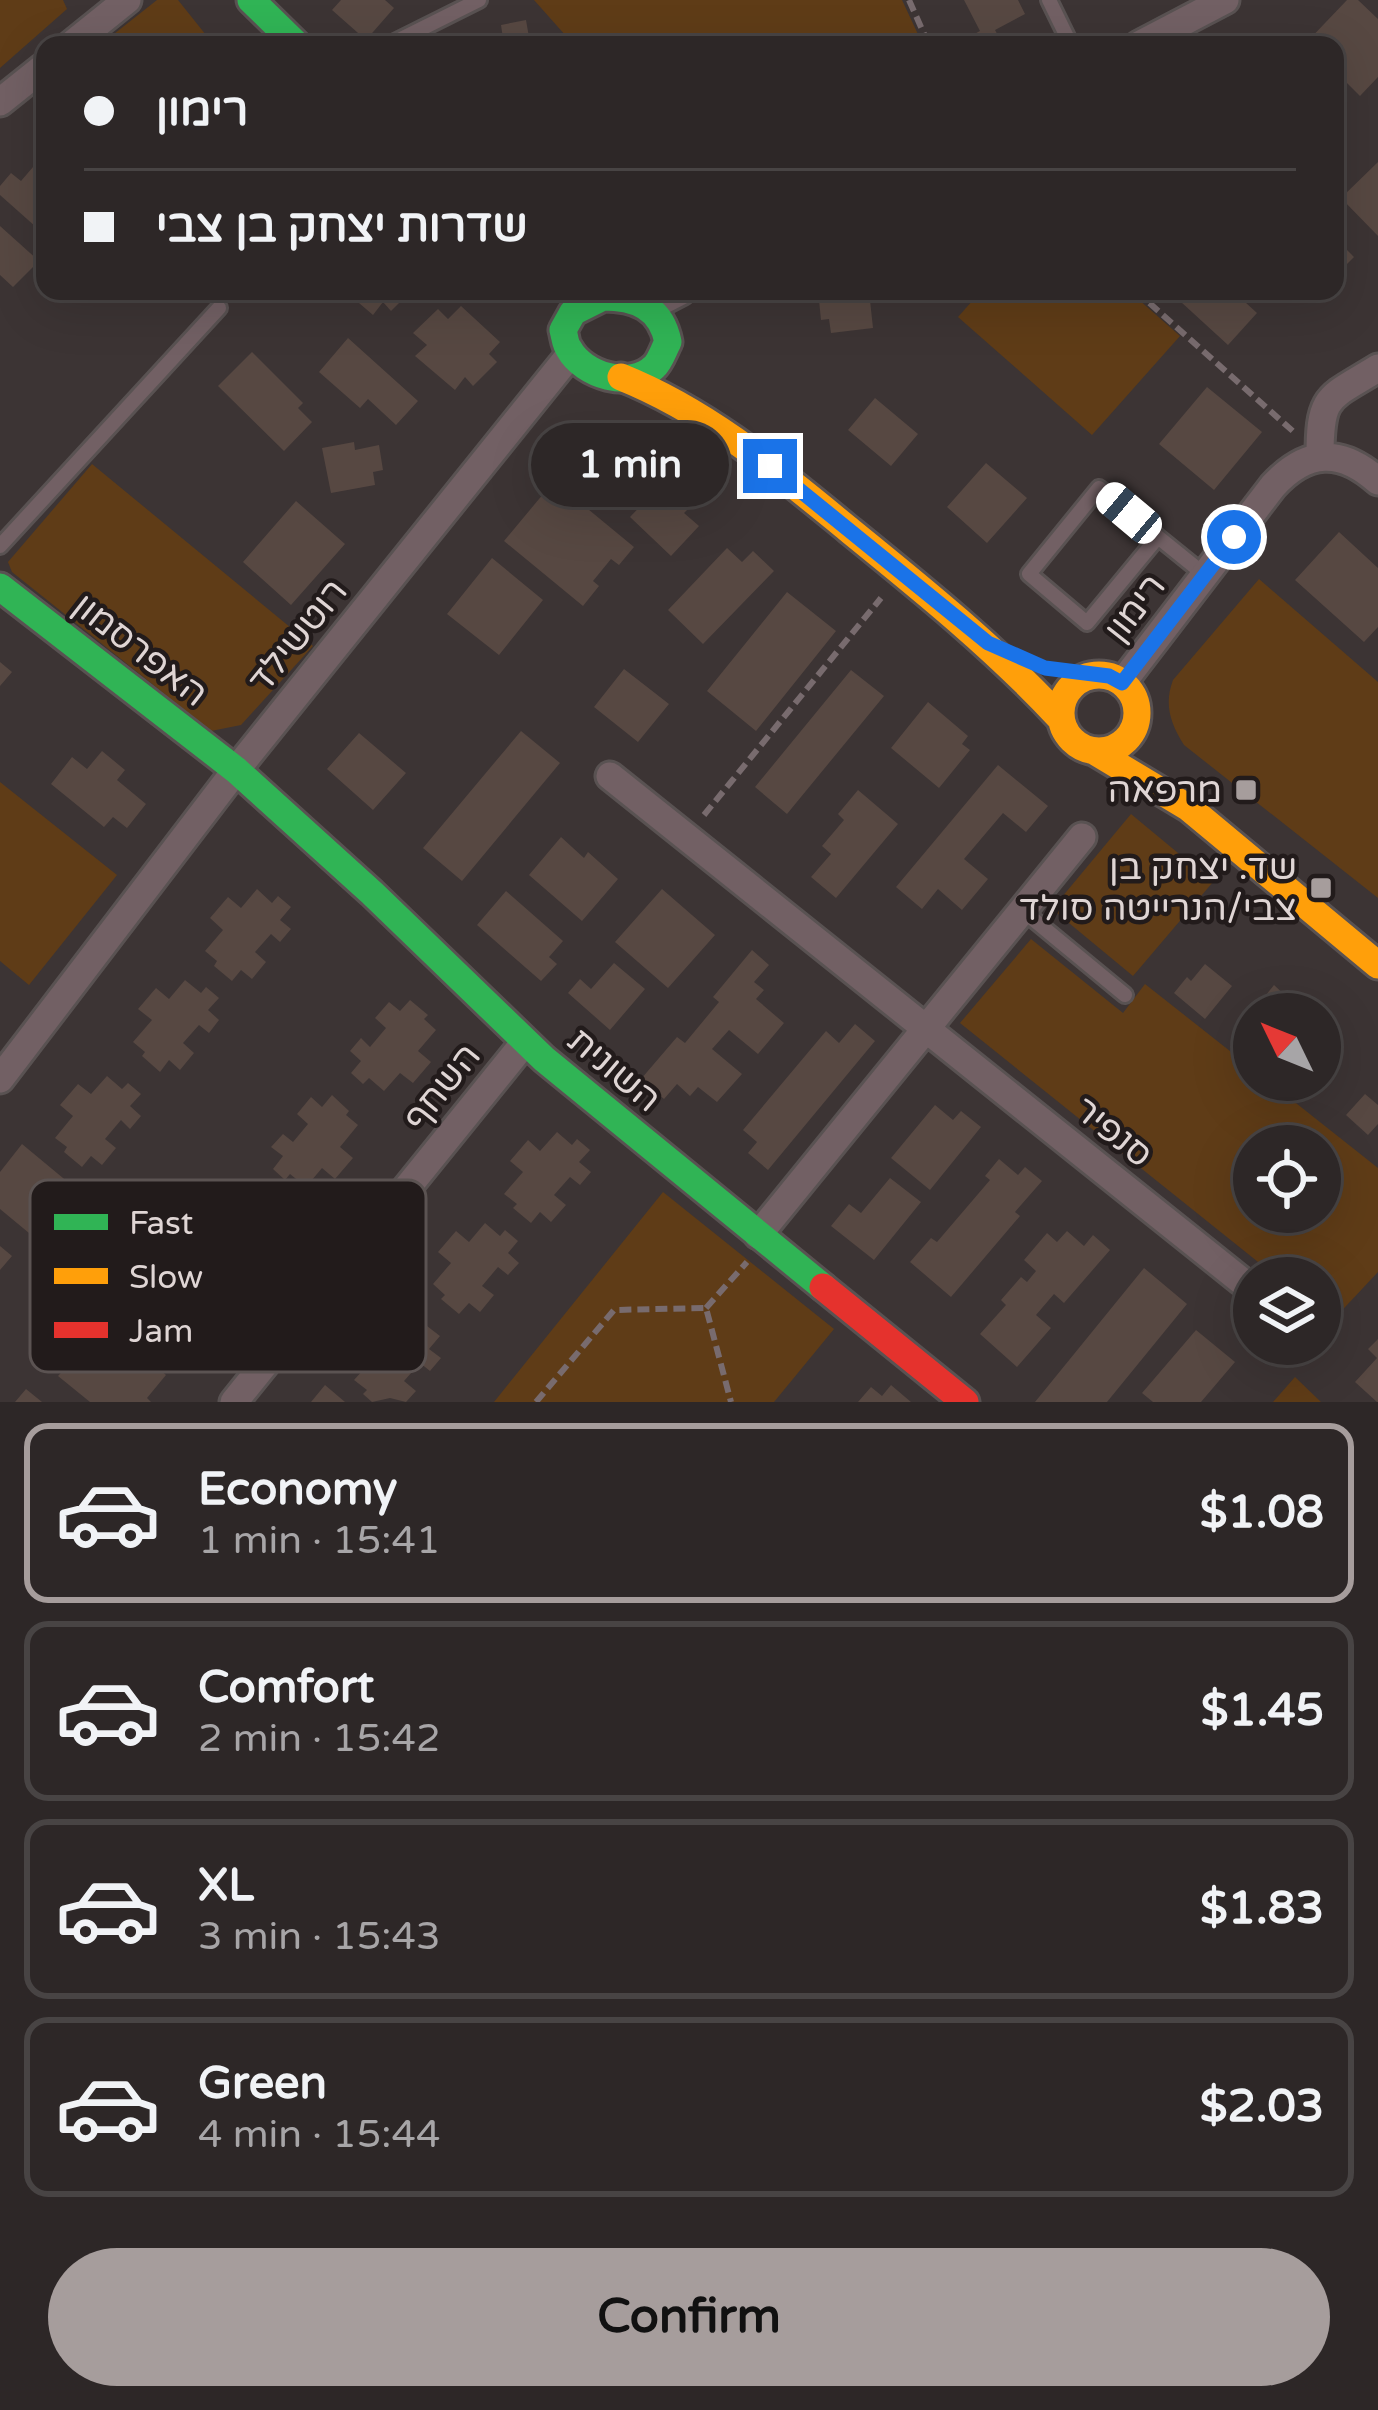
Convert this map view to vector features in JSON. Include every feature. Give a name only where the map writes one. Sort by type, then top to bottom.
[{"type":"street","points":[[82,36],[127,0]]},
{"type":"street","points":[[251,0],[288,36]]},
{"type":"street","points":[[1156,36],[1225,0]]},
{"type":"street","points":[[0,102],[36,73]]},
{"type":"street","points":[[566,344],[575,300]]},
{"type":"street","points":[[566,344],[576,300]]},
{"type":"street","points":[[633,300],[650,307],[664,323],[682,364],[737,439]]},
{"type":"street","points":[[650,307],[664,300]]},
{"type":"street","points":[[566,344],[596,374],[621,377],[637,375],[656,364],[682,364]]},
{"type":"street","name":"רוטשילד","points":[[0,1079],[566,344]]},
{"type":"street","points":[[1378,368],[1328,399],[1320,416],[1320,456],[1351,461],[1378,481]]},
{"type":"street","points":[[621,377],[687,406],[737,439],[988,643],[1060,718],[1072,741],[1189,808],[1378,965]]},
{"type":"street","name":"רימון","points":[[1122,683],[1283,475],[1304,460],[1320,456]]},
{"type":"street","name":"האפרסמון","points":[[0,587],[236,770]]},
{"type":"street","points":[[988,643],[1045,668],[1109,676],[1122,683],[1132,695],[1156,760],[1189,808]]},
{"type":"street","points":[[1060,718],[1067,692],[1092,676]]},
{"type":"street","points":[[1094,752],[1122,743],[1133,729],[1137,712]]},
{"type":"street","name":"השונית","points":[[236,770],[525,1042],[965,1402]]},
{"type":"street","name":"סנפיר","points":[[610,776],[1233,1274]]},
{"type":"street","points":[[762,1238],[1082,837]]},
{"type":"street","name":"השחף","points":[[413,1180],[525,1042]]},
{"type":"street","name":"השחף","points":[[234,1402],[258,1372]]},
{"type":"lane","points":[[407,36],[479,0]]},
{"type":"lane","points":[[1049,0],[1067,36]]},
{"type":"lane","points":[[0,546],[219,308]]},
{"type":"lane","points":[[1158,537],[1088,622],[1029,574],[1099,488],[1206,576]]},
{"type":"lane","points":[[1022,910],[1125,994]]},
{"type":"path","points":[[909,0],[925,36]]},
{"type":"path","points":[[1146,300],[1320,456]]},
{"type":"path","points":[[686,836],[902,573]]},
{"type":"path","points":[[706,1308],[762,1238]]},
{"type":"path","points":[[536,1402],[614,1310],[706,1308]]},
{"type":"path","points":[[706,1308],[731,1402]]},
{"type":"shaded area","points":[[0,0],[63,0],[67,9],[0,68]]},
{"type":"shaded area","points":[[157,0],[178,0],[207,36],[111,36]]},
{"type":"shaded area","points":[[534,0],[902,0],[919,36],[566,36]]},
{"type":"shaded area","points":[[973,300],[1139,300],[1180,336],[1092,435],[958,317]]},
{"type":"shaded area","points":[[92,464],[313,646],[241,725],[211,731],[12,572],[8,562]]},
{"type":"shaded area","points":[[1259,579],[1378,682],[1378,898],[1184,745],[1172,721],[1173,680]]},
{"type":"shaded area","points":[[0,782],[117,875],[29,985],[0,961]]},
{"type":"shaded area","points":[[1131,814],[1213,882],[1133,976],[1052,909]]},
{"type":"shaded area","points":[[1031,939],[1123,1013],[1145,984],[1233,1053],[1233,1101],[1293,1101],[1324,1125],[1233,1125],[1233,1233],[1341,1233],[1341,1139],[1378,1168],[1378,1272],[1341,1311],[1341,1257],[1252,1257],[960,1023]]},
{"type":"shaded area","points":[[663,1192],[834,1329],[774,1402],[494,1402]]},
{"type":"shaded area","points":[[1295,1377],[1321,1402],[1273,1402]]},
{"type":"building","points":[[341,0],[385,0],[394,8],[370,36],[361,36],[332,10]]},
{"type":"building","points":[[964,0],[1018,0],[1025,14],[995,30],[998,36],[971,36],[980,31]]},
{"type":"building","points":[[1347,0],[1358,0],[1378,19],[1378,77],[1360,96],[1344,80],[1344,36],[1313,36]]},
{"type":"building","points":[[526,20],[529,36],[503,36],[501,25]]},
{"type":"building","points":[[1378,162],[1378,236],[1344,201],[1344,195]]},
{"type":"building","points":[[33,167],[36,170],[36,227],[0,195],[0,186],[11,173],[21,181]]},
{"type":"building","points":[[0,226],[36,258],[36,264],[13,287],[0,275]]},
{"type":"building","points":[[1344,247],[1354,257],[1344,267]]},
{"type":"building","points":[[356,300],[402,300],[391,311],[383,302],[373,315]]},
{"type":"building","points":[[819,300],[870,300],[873,328],[831,333],[829,319],[821,320]]},
{"type":"building","points":[[1179,300],[1243,300],[1257,313],[1228,345]]},
{"type":"building","points":[[461,306],[500,342],[489,354],[497,362],[473,386],[465,377],[455,390],[415,356],[427,345],[413,333],[438,309],[448,319]]},
{"type":"building","points":[[348,338],[418,401],[396,425],[368,399],[360,408],[319,372]]},
{"type":"building","points":[[252,352],[303,403],[298,408],[312,422],[284,451],[218,386]]},
{"type":"building","points":[[1207,387],[1262,432],[1214,490],[1159,444]]},
{"type":"building","points":[[875,398],[918,434],[891,466],[848,430]]},
{"type":"building","points":[[354,442],[355,450],[379,445],[383,470],[373,472],[375,485],[331,493],[322,448]]},
{"type":"building","points":[[986,463],[1027,498],[987,543],[947,507]]},
{"type":"building","points":[[554,481],[634,547],[619,565],[611,559],[593,581],[599,586],[583,606],[504,541]]},
{"type":"building","points":[[677,484],[695,502],[684,513],[699,526],[671,556],[630,517],[652,494],[661,502]]},
{"type":"building","points":[[296,501],[345,544],[291,605],[243,562]]},
{"type":"building","points":[[1339,532],[1378,568],[1378,627],[1364,642],[1295,580]]},
{"type":"building","points":[[727,548],[742,562],[753,551],[774,571],[703,644],[668,610]]},
{"type":"building","points":[[492,558],[543,600],[499,655],[447,614]]},
{"type":"building","points":[[787,592],[836,631],[756,731],[707,691]]},
{"type":"building","points":[[0,662],[12,672],[0,686]]},
{"type":"building","points":[[624,669],[669,704],[638,742],[594,707]]},
{"type":"building","points":[[851,670],[884,696],[787,814],[755,787]]},
{"type":"building","points":[[928,702],[968,736],[962,744],[970,750],[939,788],[891,748]]},
{"type":"building","points":[[521,731],[560,763],[462,881],[423,848]]},
{"type":"building","points":[[359,733],[406,773],[373,810],[327,769]]},
{"type":"building","points":[[102,751],[125,770],[117,780],[146,804],[127,828],[113,817],[104,827],[51,784],[72,757],[87,769]]},
{"type":"building","points":[[998,765],[1048,806],[1026,832],[1003,813],[964,859],[988,879],[962,910],[938,889],[922,909],[896,887]]},
{"type":"building","points":[[858,790],[898,824],[836,898],[811,877],[831,854],[822,846],[844,820],[838,814]]},
{"type":"building","points":[[561,837],[584,858],[588,852],[618,879],[582,921],[529,875]]},
{"type":"building","points":[[257,889],[272,903],[278,896],[291,907],[280,920],[291,929],[280,942],[271,934],[255,952],[266,962],[252,979],[241,970],[232,981],[205,951],[223,930],[210,918],[228,897],[241,908]]},
{"type":"building","points":[[662,889],[715,935],[668,988],[615,942]]},
{"type":"building","points":[[506,891],[563,941],[549,957],[557,964],[541,981],[477,925]]},
{"type":"building","points":[[752,950],[769,965],[754,982],[764,990],[756,999],[784,1023],[758,1054],[729,1030],[712,1049],[742,1074],[717,1102],[698,1087],[690,1096],[677,1084],[664,1099],[641,1079],[677,1037],[685,1043],[719,1002],[713,997]]},
{"type":"building","points":[[614,963],[645,989],[610,1030],[568,993],[580,979],[591,989]]},
{"type":"building","points":[[1205,964],[1232,986],[1205,1019],[1174,993]]},
{"type":"building","points":[[185,980],[201,993],[206,987],[219,998],[208,1010],[219,1020],[209,1033],[199,1025],[183,1043],[194,1053],[180,1070],[169,1060],[160,1072],[133,1042],[152,1020],[138,1009],[156,988],[169,999]]},
{"type":"building","points":[[410,1000],[428,1015],[424,1019],[436,1030],[418,1051],[431,1062],[413,1083],[400,1073],[384,1091],[369,1078],[363,1084],[351,1073],[361,1061],[350,1051],[361,1038],[370,1047],[386,1028],[375,1018],[389,1002],[400,1011]]},
{"type":"building","points":[[855,1024],[875,1041],[768,1170],[748,1153],[757,1142],[743,1130],[826,1031],[839,1043]]},
{"type":"building","points":[[107,1076],[122,1089],[128,1083],[141,1094],[130,1106],[141,1116],[130,1129],[121,1120],[105,1139],[116,1148],[102,1165],[91,1156],[82,1167],[55,1138],[73,1116],[60,1105],[78,1084],[91,1094]]},
{"type":"building","points":[[1365,1094],[1378,1105],[1378,1124],[1368,1135],[1346,1115]]},
{"type":"building","points":[[332,1095],[358,1125],[340,1147],[353,1158],[335,1179],[322,1168],[312,1180],[297,1180],[290,1174],[285,1180],[273,1169],[283,1156],[271,1147],[283,1134],[293,1142],[308,1124],[297,1114],[311,1097],[322,1107]]},
{"type":"building","points":[[935,1105],[953,1120],[961,1111],[981,1127],[930,1190],[891,1158]]},
{"type":"building","points":[[557,1132],[572,1145],[577,1139],[590,1150],[579,1162],[591,1172],[580,1185],[570,1177],[554,1195],[566,1205],[551,1222],[540,1212],[531,1223],[504,1194],[523,1172],[510,1161],[528,1140],[540,1151]]},
{"type":"building","points":[[22,1144],[65,1180],[30,1180],[29,1233],[0,1209],[0,1172]]},
{"type":"building","points":[[999,1159],[1018,1175],[1025,1167],[1042,1181],[1015,1212],[1020,1216],[951,1297],[910,1262],[931,1238],[937,1242],[990,1180],[985,1176]]},
{"type":"building","points":[[890,1178],[921,1202],[874,1260],[831,1226],[849,1204],[861,1213]]},
{"type":"building","points":[[485,1223],[500,1236],[505,1230],[518,1241],[508,1253],[519,1263],[508,1275],[498,1267],[482,1286],[494,1295],[480,1312],[469,1303],[459,1314],[441,1299],[445,1295],[433,1284],[451,1263],[438,1252],[456,1231],[469,1242]]},
{"type":"building","points":[[1067,1231],[1084,1246],[1093,1235],[1110,1250],[1064,1303],[1054,1294],[1036,1315],[1051,1328],[1017,1367],[980,1334],[1006,1305],[1001,1300],[1021,1277],[1027,1282],[1036,1271],[1024,1260],[1047,1233],[1057,1242]]},
{"type":"building","points":[[0,1246],[12,1256],[0,1270]]},
{"type":"building","points":[[1144,1268],[1187,1304],[1107,1402],[1035,1402]]},
{"type":"building","points":[[427,1326],[440,1336],[429,1349],[441,1358],[430,1371],[426,1368]]},
{"type":"building","points":[[1196,1330],[1233,1360],[1201,1402],[1153,1402],[1142,1393]]},
{"type":"building","points":[[1378,1339],[1377,1402],[1355,1382],[1377,1358],[1368,1349]]},
{"type":"building","points":[[62,1372],[166,1375],[147,1398],[151,1402],[90,1402],[58,1376]]},
{"type":"building","points":[[361,1372],[412,1372],[404,1381],[416,1391],[406,1402],[390,1398],[372,1402],[363,1394],[367,1390],[354,1380]]},
{"type":"building","points":[[325,1385],[345,1402],[311,1402]]},
{"type":"building","points":[[891,1385],[911,1402],[858,1402],[871,1387],[882,1396]]},
{"type":"building","points":[[26,1389],[42,1402],[15,1402]]},
{"type":"traffic: fast","points":[[251,0],[288,36]]},
{"type":"traffic: fast","points":[[597,300],[573,312],[563,330],[568,347],[596,372],[633,378],[656,365],[668,342],[653,312],[629,300]]},
{"type":"traffic: fast","points":[[0,587],[236,770],[544,1059],[823,1287]]},
{"type":"traffic: slow","points":[[621,377],[683,407],[767,464],[957,620],[1060,718]]},
{"type":"traffic: slow","points":[[1099,675],[1126,686],[1137,713],[1126,740],[1099,751],[1072,740],[1061,713],[1072,686],[1099,675]]},
{"type":"traffic: slow","points":[[1094,751],[1189,808],[1378,965]]},
{"type":"traffic: jam","points":[[823,1287],[965,1402]]},
{"type":"place","name":"מרפאה","points":[[1246,790]]},
{"type":"place","name":"שד. יצחק בן צבי/הנרייטה סולד","points":[[1321,888]]},
{"type":"route","points":[[770,466],[988,643],[1045,668],[1109,676],[1122,683],[1234,537]]}]
